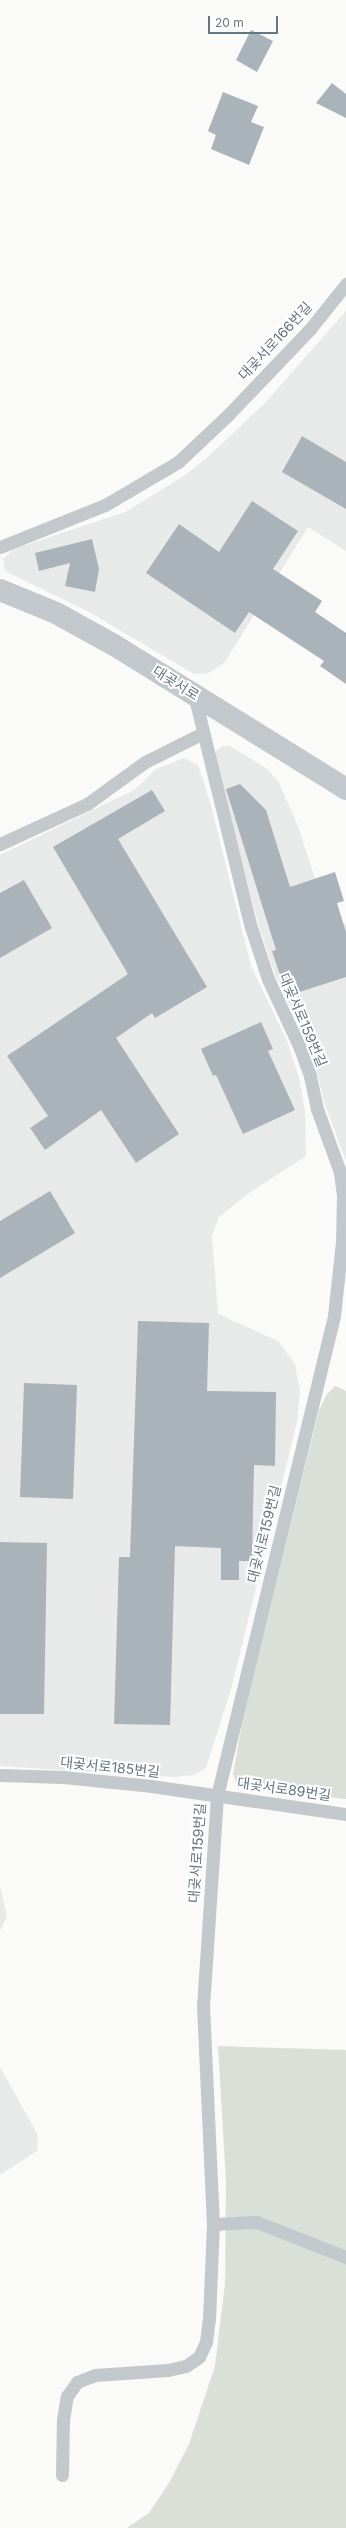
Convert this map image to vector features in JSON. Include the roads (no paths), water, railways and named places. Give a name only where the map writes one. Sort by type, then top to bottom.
[{"type":"street","name":"대곶서로","points":[[0,590],[56,613],[114,645],[346,788]]},
{"type":"lane","name":"대곶서로166번길","points":[[0,547],[75,518],[136,489],[178,462],[226,417],[310,329],[346,284]]},
{"type":"lane","name":"대곶서로159번길","points":[[62,2475],[67,2396],[77,2382],[95,2375],[168,2370],[186,2366],[199,2357],[206,2342],[209,2319],[213,2224],[204,2005],[217,1796],[334,1316],[342,1242],[343,1196],[340,1172],[317,1108],[310,1076],[300,1048],[268,979],[252,926],[194,694]]},
{"type":"lane","points":[[0,844],[87,804],[145,762],[203,733]]},
{"type":"lane","name":"대곶서로185번길","points":[[0,1775],[64,1777],[217,1796]]},
{"type":"lane","name":"대곶서로89번길","points":[[217,1796],[346,1814]]},
{"type":"lane","points":[[213,2224],[257,2222],[346,2257]]}]
